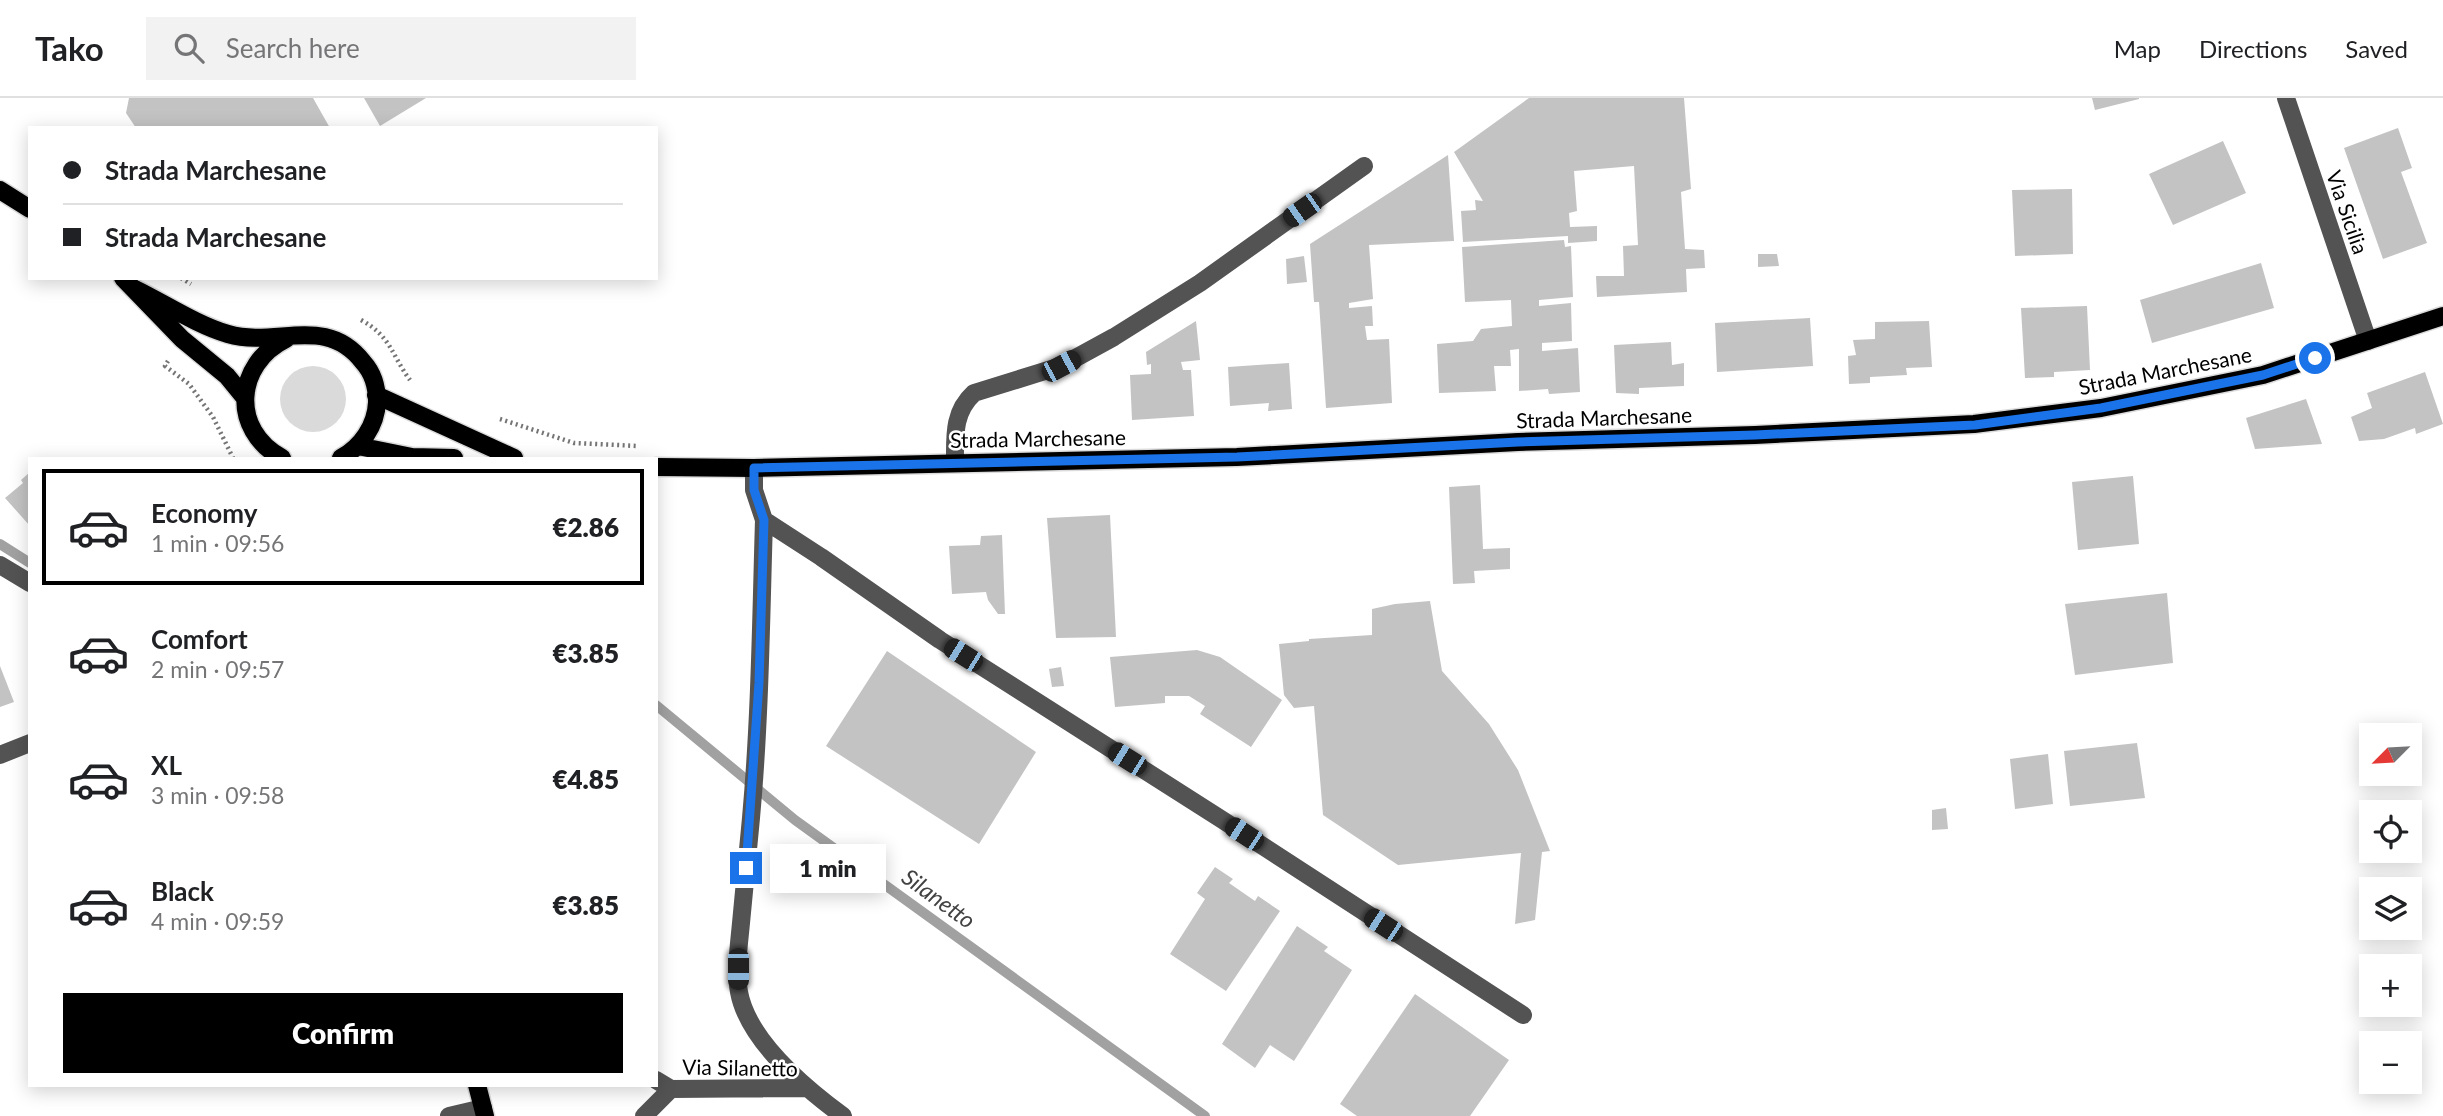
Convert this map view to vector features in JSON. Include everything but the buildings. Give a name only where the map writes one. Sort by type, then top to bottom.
[{"type":"main road","points":[[0,190],[28,208]]},
{"type":"main road","points":[[129,284],[224,333],[242,338],[319,335],[344,344],[356,353],[373,377],[376,395],[374,420],[358,446],[343,457]]},
{"type":"main road","points":[[129,284],[182,339],[227,376],[245,398]]},
{"type":"main road","name":"Strada Marchesane","points":[[658,467],[754,468],[1237,457],[1518,442],[1975,425],[2101,408],[2263,375],[2443,316]]},
{"type":"main road","points":[[279,457],[261,450],[247,416],[245,398],[251,374],[257,363],[269,349],[289,338]]},
{"type":"main road","points":[[376,395],[512,457]]},
{"type":"main road","points":[[358,446],[412,457]]},
{"type":"main road","points":[[478,1087],[484,1112]]},
{"type":"street","name":"Via Sicilia","points":[[2286,98],[2368,341]]},
{"type":"street","points":[[954,463],[957,419],[965,401],[974,393],[1061,366],[1114,337],[1200,283],[1364,166]]},
{"type":"street","points":[[754,468],[754,490],[764,520],[755,756],[739,946],[738,991],[747,1017],[764,1042],[806,1088]]},
{"type":"street","points":[[764,520],[940,640],[1522,1015]]},
{"type":"street","points":[[0,565],[28,582]]},
{"type":"street","points":[[0,755],[28,744]]},
{"type":"street","name":"Via Silanetto","points":[[644,1116],[664,1084],[806,1088],[843,1116]]},
{"type":"street","points":[[449,1116],[484,1112]]},
{"type":"path","points":[[358,318],[373,326],[391,345],[401,368],[413,385]]},
{"type":"path","points":[[492,416],[574,443],[643,446]]},
{"type":"shaded area","points":[[307,366],[319,366],[331,371],[341,381],[346,399],[344,412],[331,427],[319,432],[307,432],[295,427],[285,417],[280,405],[280,393],[285,381],[295,371]]},
{"type":"waterway","name":"Silanetto","points":[[0,544],[28,562]]},
{"type":"waterway","name":"Silanetto","points":[[658,707],[795,820],[1205,1116]]},
{"type":"route","points":[[746,868],[759,683],[764,520],[754,490],[754,468],[1237,457],[1518,442],[1975,425],[2101,408],[2263,375],[2315,358]]}]
